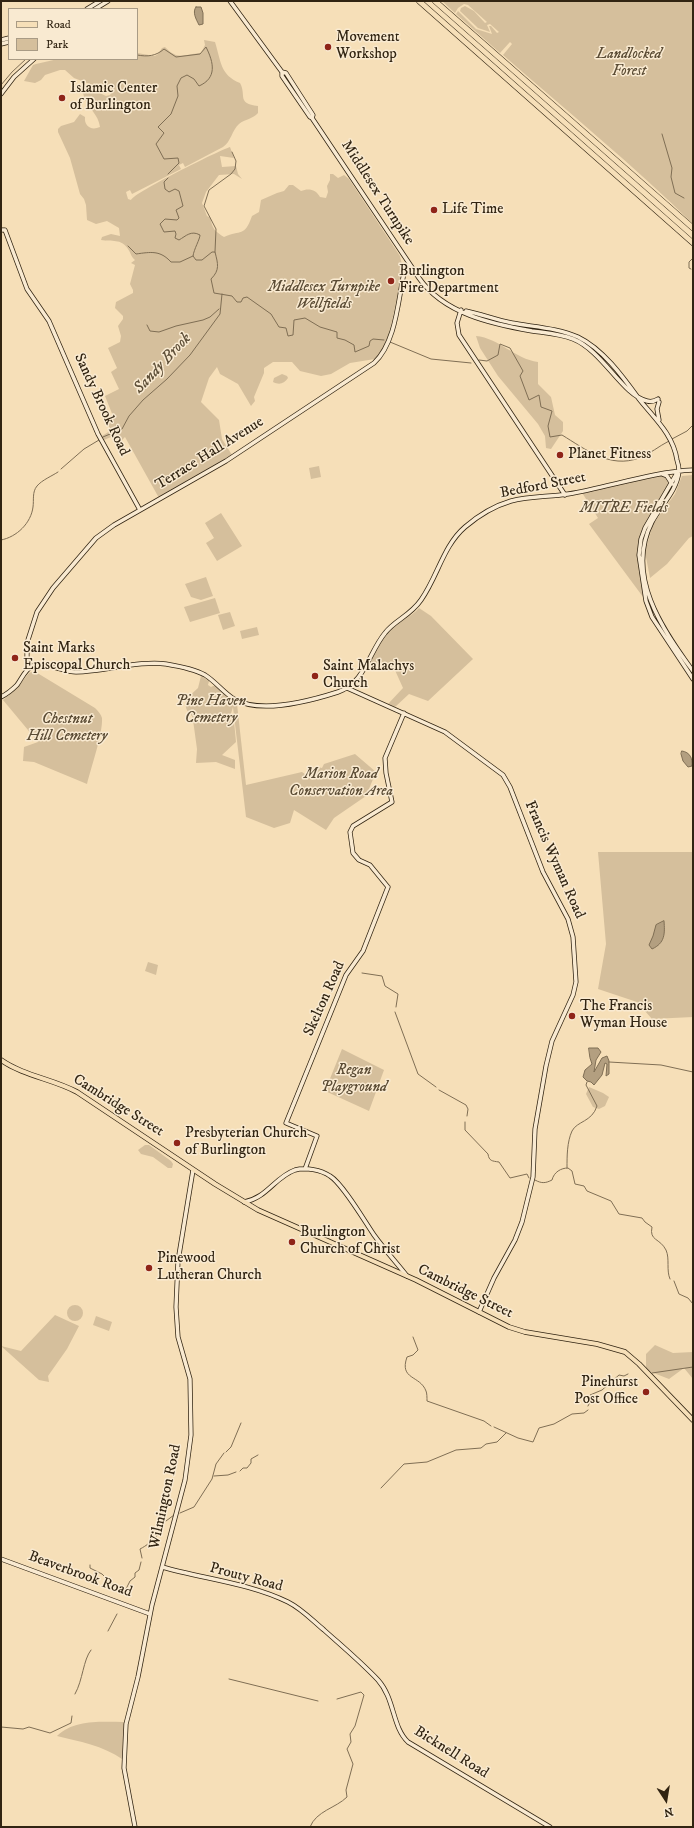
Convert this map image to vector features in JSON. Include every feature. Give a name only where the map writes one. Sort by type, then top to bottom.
[{"type":"highway","points":[[419,1],[693,243]]},
{"type":"highway","points":[[435,1],[693,228]]},
{"type":"main road","points":[[89,8],[100,1]]},
{"type":"main road","points":[[97,8],[108,1]]},
{"type":"main road","name":"Middlesex Turnpike","points":[[230,1],[282,72],[282,76],[313,115],[312,118],[410,266],[431,293],[444,302],[461,310],[502,321],[562,332],[578,338],[597,351],[632,388],[668,434],[673,444],[679,470]]},
{"type":"main road","points":[[1,94],[16,76],[33,60]]},
{"type":"main road","name":"Sandy Brook Road","points":[[1,230],[5,230],[28,289],[52,325],[101,439],[140,510]]},
{"type":"main road","name":"Terrace Hall Avenue","points":[[30,667],[27,658],[28,636],[37,612],[47,596],[80,554],[96,538],[140,510],[226,461],[378,360],[391,335],[404,273],[410,266]]},
{"type":"main road","points":[[461,310],[456,326],[461,339],[564,495]]},
{"type":"main road","points":[[639,398],[650,402],[659,401],[657,409],[659,421]]},
{"type":"main road","points":[[679,470],[674,477],[672,484],[650,518],[641,539],[639,555],[640,570],[646,601],[652,617],[693,679]]},
{"type":"main road","points":[[679,470],[674,487],[652,520],[646,534],[642,560],[650,600],[656,615],[667,634],[693,671]]},
{"type":"main road","name":"Bedford Street","points":[[30,667],[40,664],[65,671],[79,672],[151,663],[169,664],[205,675],[233,698],[244,703],[254,705],[301,702],[331,694],[347,688],[365,669],[386,632],[409,614],[420,602],[430,586],[445,554],[463,528],[482,514],[513,501],[564,495],[679,470],[693,470]]},
{"type":"main road","points":[[660,474],[667,476],[672,484]]},
{"type":"main road","points":[[1,698],[14,688],[30,667]]},
{"type":"main road","name":"Francis Wyman Road","points":[[347,688],[445,732],[503,775],[510,787],[543,872],[566,913],[573,937],[576,984],[565,1014],[553,1039],[546,1066],[535,1129],[533,1177],[527,1205],[519,1231],[494,1278],[479,1312]]},
{"type":"main road","name":"Skelton Road","points":[[305,1169],[317,1136],[286,1123],[346,975],[363,951],[388,887],[370,865],[355,856],[352,852],[351,829],[392,802],[385,762],[388,748],[404,713]]},
{"type":"main road","name":"Cambridge Street","points":[[1,1060],[21,1072],[65,1086],[77,1092],[193,1170],[244,1202],[408,1276],[509,1327],[542,1335],[592,1343],[625,1352],[693,1420]]},
{"type":"main road","points":[[244,1202],[259,1197],[290,1173],[305,1169],[326,1174],[336,1182],[381,1244],[408,1276]]},
{"type":"main road","name":"Wilmington Road","points":[[136,1827],[125,1775],[125,1730],[139,1676],[150,1614],[185,1480],[191,1433],[190,1379],[178,1337],[176,1307],[179,1256],[193,1170]]},
{"type":"main road","name":"Beaverbrook Road","points":[[1,1559],[150,1614]]},
{"type":"main road","name":"Prouty Road","points":[[162,1567],[196,1577],[241,1586],[287,1602],[301,1611],[353,1655]]},
{"type":"main road","name":"Bicknell Road","points":[[353,1655],[385,1690],[393,1708],[399,1730],[408,1742],[550,1827]]},
{"type":"green space","name":"Landlocked Forest","points":[[442,1],[693,1],[693,224],[623,159],[503,55],[512,44],[510,42],[500,53],[456,14],[458,11],[476,29],[492,34],[489,26],[491,26],[497,33],[499,32],[490,24],[487,25],[490,32],[478,28],[460,11],[461,8],[465,6],[474,11],[485,23],[487,22],[468,5],[464,4],[458,8],[455,13]]},
{"type":"green space","name":"Middlesex Turnpike Wellfields","points":[[204,40],[215,42],[222,67],[225,72],[233,80],[240,83],[244,101],[251,105],[258,106],[258,113],[254,117],[239,124],[226,145],[223,147],[185,167],[183,163],[179,165],[181,169],[132,194],[130,190],[126,192],[128,199],[131,200],[146,189],[194,163],[230,147],[234,158],[220,156],[222,167],[236,166],[238,174],[242,179],[234,174],[219,175],[206,192],[202,203],[207,216],[211,218],[213,227],[224,237],[244,230],[252,216],[259,212],[261,200],[284,191],[289,185],[293,185],[301,191],[312,190],[320,197],[326,198],[330,174],[333,174],[338,178],[344,175],[349,179],[400,256],[403,269],[386,343],[375,359],[350,363],[331,374],[321,376],[300,371],[292,362],[273,362],[264,368],[264,373],[254,397],[255,401],[251,406],[238,384],[220,374],[217,367],[209,378],[201,402],[219,420],[222,439],[232,455],[159,498],[125,437],[122,440],[111,437],[104,440],[102,436],[110,431],[108,422],[109,417],[113,416],[105,396],[119,389],[111,372],[117,368],[108,348],[120,342],[121,336],[118,326],[123,319],[123,316],[115,308],[116,302],[133,293],[130,284],[135,265],[131,263],[135,260],[122,243],[101,240],[102,237],[111,234],[120,236],[119,228],[107,221],[96,224],[87,220],[86,205],[80,194],[70,158],[58,132],[58,129],[61,126],[74,122],[80,114],[85,117],[86,123],[89,127],[100,127],[99,121],[87,103],[83,92],[83,85],[106,96],[110,95],[113,90],[110,88],[103,89],[74,78],[65,70],[60,70],[45,75],[41,80],[35,83],[24,81],[33,65],[54,60],[138,60],[138,53],[155,56],[162,48],[165,47],[174,54],[182,56],[201,53],[205,45]]},
{"type":"green space","points":[[476,336],[492,340],[522,357],[538,362],[538,384],[551,397],[555,415],[563,422],[563,431],[551,449],[546,448],[545,436],[538,424],[498,376],[480,348]]},
{"type":"green space","points":[[282,374],[288,378],[285,382],[279,384],[273,382],[274,378]]},
{"type":"green space","points":[[319,466],[321,477],[311,479],[309,468]]},
{"type":"green space","name":"MITRE Fields","points":[[661,474],[667,476],[672,484],[645,528],[639,555],[646,601],[589,524],[598,518],[581,491]]},
{"type":"green space","name":"MITRE Fields","points":[[693,475],[693,536],[689,538],[667,564],[650,578],[645,552],[653,524],[675,494],[682,476]]},
{"type":"green space","points":[[221,513],[242,546],[217,561],[206,543],[214,538],[205,523]]},
{"type":"green space","points":[[206,577],[213,596],[201,600],[191,597],[185,584]]},
{"type":"green space","points":[[215,598],[220,613],[190,622],[184,607]]},
{"type":"green space","points":[[419,608],[431,616],[473,659],[428,701],[409,694],[395,707],[388,704],[403,688],[394,668],[391,670],[371,662],[380,644],[394,626]]},
{"type":"green space","points":[[230,612],[235,626],[223,630],[218,615]]},
{"type":"green space","points":[[257,627],[259,635],[242,639],[240,631]]},
{"type":"green space","name":"Chestnut Hill Cemetery","points":[[34,671],[95,708],[101,715],[101,732],[87,784],[34,762],[23,761],[24,747],[38,742],[3,700],[15,690],[29,673]]},
{"type":"green space","name":"Marion Road Conservation Area","points":[[201,676],[209,681],[208,685],[211,687],[215,685],[230,700],[237,704],[246,785],[302,772],[313,780],[318,767],[322,768],[324,764],[355,754],[376,772],[366,796],[334,818],[326,830],[294,810],[290,823],[274,828],[246,817],[233,707],[229,720],[234,721],[236,742],[222,755],[235,760],[235,769],[216,762],[196,763],[197,749],[193,720],[192,716],[186,709],[186,699],[198,688]]},
{"type":"green space","points":[[598,852],[693,852],[693,1017],[652,1019],[637,1002],[598,989],[606,944]]},
{"type":"green space","points":[[148,962],[158,965],[156,975],[145,971]]},
{"type":"green space","name":"Regan Playground","points":[[342,1049],[384,1070],[369,1111],[325,1091]]},
{"type":"green space","points":[[589,1087],[609,1097],[605,1106],[599,1109],[593,1107],[586,1094]]},
{"type":"green space","points":[[145,1145],[149,1145],[171,1161],[173,1164],[172,1168],[168,1168],[153,1157],[141,1154],[138,1150]]},
{"type":"green space","points":[[75,1305],[81,1307],[83,1313],[81,1319],[75,1321],[69,1319],[67,1313],[69,1307]]},
{"type":"green space","points":[[55,1315],[79,1326],[67,1349],[48,1376],[49,1382],[39,1380],[1,1346],[21,1351]]},
{"type":"green space","points":[[96,1316],[112,1322],[109,1331],[93,1325]]},
{"type":"green space","points":[[655,1345],[673,1353],[693,1352],[693,1379],[684,1368],[669,1379],[646,1370],[646,1354]]},
{"type":"green space","points":[[97,1722],[124,1722],[122,1759],[99,1747],[57,1736],[80,1724]]},
{"type":"shaded area","points":[[196,7],[201,7],[203,13],[203,24],[199,25],[196,18],[194,11]]},
{"type":"shaded area","points":[[682,751],[690,756],[692,766],[688,767],[683,761],[681,754]]},
{"type":"shaded area","points":[[664,921],[662,941],[652,949],[649,945],[656,925]]},
{"type":"shaded area","points":[[589,1048],[598,1048],[601,1052],[596,1060],[594,1072],[602,1058],[607,1056],[609,1061],[609,1074],[606,1076],[607,1064],[605,1063],[602,1075],[594,1085],[583,1077],[585,1070],[592,1064]]},
{"type":"waterway","points":[[138,55],[152,55],[164,49],[176,57],[200,54],[206,47],[211,59],[212,70],[209,79],[205,83],[199,86],[194,79],[187,75],[181,78],[177,86],[178,96],[171,114],[158,127],[164,133],[156,144],[164,159],[178,158],[179,163],[168,174]]},
{"type":"waterway","points":[[1,85],[25,60]]},
{"type":"waterway","points":[[662,134],[672,168],[671,177],[675,193],[684,198]]},
{"type":"waterway","points":[[215,252],[216,229],[204,206],[209,190],[231,174],[235,169],[236,161],[232,152]]},
{"type":"waterway","points":[[168,178],[164,182],[165,189],[169,192],[175,189],[179,191],[183,206],[176,210],[179,218],[177,220],[165,219],[160,224],[164,232],[175,231],[175,238],[179,240],[191,233],[200,235],[193,256],[196,260],[202,260],[212,252],[215,252],[218,267],[216,273],[211,279],[214,293],[232,296],[237,302],[241,302],[243,298],[247,297],[271,314],[279,327],[286,328],[288,336],[293,335],[294,320],[305,318],[320,327],[337,332],[337,338],[354,345],[355,352],[369,346],[370,341],[373,339],[384,340]]},
{"type":"waterway","points":[[128,246],[136,254],[151,252],[163,255],[171,262],[180,262],[193,256]]},
{"type":"waterway","points":[[691,269],[689,268],[689,262],[693,258]]},
{"type":"waterway","name":"Sandy Brook","points":[[103,437],[122,429],[129,416],[143,400],[167,379],[190,355],[220,314],[222,294]]},
{"type":"waterway","points":[[147,325],[150,331],[159,332],[176,326],[203,320],[210,317],[219,309]]},
{"type":"waterway","points":[[390,342],[431,359],[471,363]]},
{"type":"waterway","points":[[479,360],[487,361],[498,355],[500,344],[510,348],[523,371],[520,376],[529,400],[539,395],[541,407],[552,411],[548,426],[550,437],[562,435],[598,456],[618,461],[628,461],[639,458],[669,441]]},
{"type":"waterway","points":[[672,439],[687,431],[693,425]]},
{"type":"waterway","name":"Sandy Brook","points":[[61,469],[84,449],[99,440]]},
{"type":"waterway","name":"Sandy Brook","points":[[1,540],[12,536],[26,524],[32,513],[35,488],[58,472]]},
{"type":"waterway","points":[[362,973],[382,976],[385,986],[398,994],[396,1007]]},
{"type":"waterway","points":[[395,1012],[418,1074],[436,1087]]},
{"type":"waterway","points":[[609,1062],[661,1065],[693,1072]]},
{"type":"waterway","points":[[567,1168],[567,1154],[570,1135],[577,1125],[592,1115],[597,1106],[586,1085],[587,1082]]},
{"type":"waterway","points":[[439,1090],[466,1105],[468,1109],[467,1116]]},
{"type":"waterway","points":[[465,1122],[465,1130],[488,1154],[490,1159],[499,1162],[510,1178],[527,1174],[529,1178]]},
{"type":"waterway","points":[[535,1180],[542,1183],[548,1182],[552,1180],[558,1171],[568,1168],[572,1171],[575,1184],[584,1186],[587,1191],[611,1201],[619,1214],[642,1218],[652,1227],[652,1235],[664,1246],[666,1250],[670,1279]]},
{"type":"waterway","points":[[674,1281],[679,1294],[688,1298],[693,1304]]},
{"type":"waterway","points":[[413,1337],[418,1350],[413,1355],[407,1357],[405,1364],[406,1370],[411,1377],[423,1386],[426,1392],[427,1401],[484,1421],[491,1426]]},
{"type":"waterway","points":[[652,1373],[693,1367]]},
{"type":"waterway","points":[[588,1406],[591,1400],[590,1395],[602,1390],[619,1375],[624,1376],[628,1374]]},
{"type":"waterway","points":[[494,1427],[518,1438],[533,1442],[539,1428],[554,1424],[572,1414],[584,1413],[588,1410]]},
{"type":"waterway","points":[[226,1452],[231,1447],[241,1423]]},
{"type":"waterway","points":[[381,1488],[404,1464],[427,1462],[456,1450],[481,1448],[486,1444],[497,1442],[506,1433]]},
{"type":"waterway","points":[[180,1513],[194,1507],[212,1479],[216,1464],[224,1453]]},
{"type":"waterway","points":[[240,1471],[243,1468],[247,1468],[251,1463],[251,1459],[258,1455]]},
{"type":"waterway","points":[[214,1476],[228,1475],[236,1472]]},
{"type":"waterway","points":[[166,1521],[174,1515]]},
{"type":"waterway","points":[[142,1558],[140,1549],[147,1545],[159,1533],[164,1523]]},
{"type":"waterway","points":[[124,1593],[130,1581],[135,1577],[135,1573],[139,1570],[141,1562]]},
{"type":"waterway","points":[[90,1565],[90,1568],[102,1574],[112,1584],[127,1589]]},
{"type":"waterway","points":[[108,1631],[117,1614]]},
{"type":"waterway","points":[[75,1694],[80,1683],[86,1659],[91,1650]]},
{"type":"waterway","points":[[229,1679],[318,1701]]},
{"type":"waterway","points":[[310,1827],[321,1813],[347,1797],[346,1790],[353,1764],[347,1749],[351,1742],[350,1734],[355,1726],[364,1695],[361,1692],[337,1699]]},
{"type":"waterway","points":[[1,1727],[23,1729],[29,1727],[50,1733],[71,1723],[72,1716]]},
{"type":"place","name":"Movement Workshop","points":[[328,47]]},
{"type":"place","name":"Islamic Center of Burlington","points":[[62,98]]},
{"type":"place","name":"Life Time","points":[[434,210]]},
{"type":"place","name":"Burlington Fire Department","points":[[391,281]]},
{"type":"place","name":"Planet Fitness","points":[[560,455]]},
{"type":"place","name":"Saint Marks Episcopal Church","points":[[15,658]]},
{"type":"place","name":"Saint Malachys Church","points":[[315,676]]},
{"type":"place","name":"The Francis Wyman House","points":[[572,1016]]},
{"type":"place","name":"Presbyterian Church of Burlington","points":[[177,1143]]},
{"type":"place","name":"Burlington Church of Christ","points":[[292,1242]]},
{"type":"place","name":"Pinewood Lutheran Church","points":[[149,1268]]},
{"type":"place","name":"Pinehurst Post Office","points":[[646,1392]]},
{"type":"park label","name":"Pine Haven Cemetery","points":[[211,710]]}]
